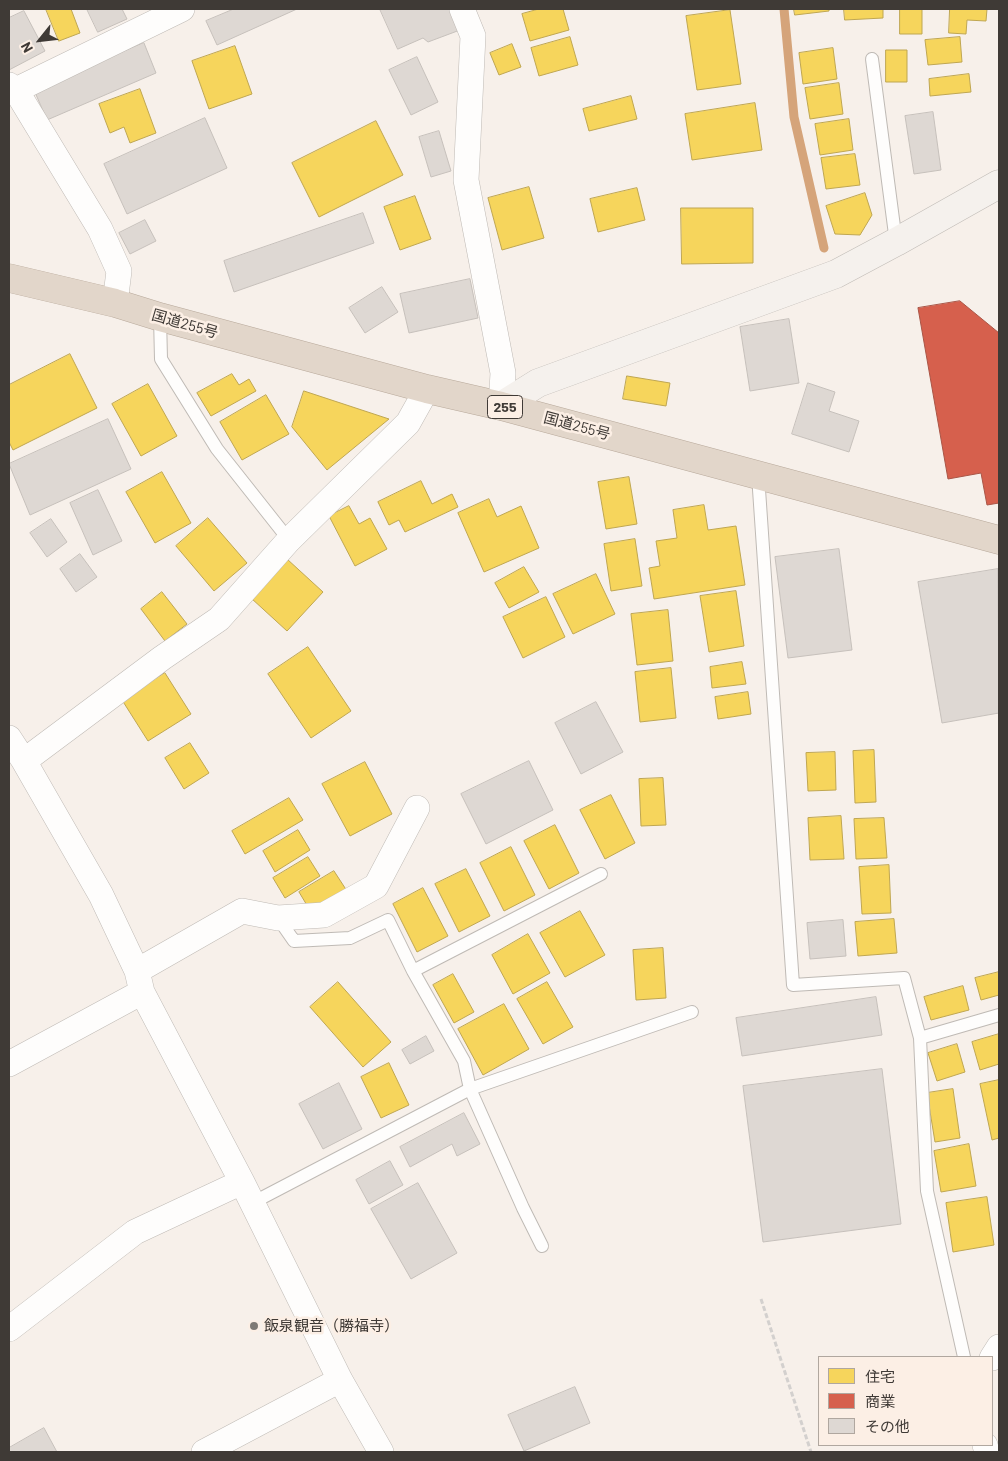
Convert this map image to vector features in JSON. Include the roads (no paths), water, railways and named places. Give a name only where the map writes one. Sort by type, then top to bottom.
[{"type":"highway","name":"国道255号","points":[[9,278],[114,303],[427,389],[501,406],[999,540]]},
{"type":"street","points":[[114,303],[119,271],[116,262],[100,229],[20,97],[11,88],[182,9]]},
{"type":"street","points":[[462,9],[473,36],[466,180],[503,373],[501,406]]},
{"type":"street","points":[[501,406],[538,383],[836,274],[999,184]]},
{"type":"street","points":[[24,762],[162,658],[219,619],[289,540],[408,423],[427,389]]},
{"type":"street","points":[[9,738],[101,894],[139,982],[247,1192],[340,1380],[381,1452]]},
{"type":"street","points":[[9,1064],[139,982],[242,911],[278,918],[324,914],[376,886],[417,808]]},
{"type":"street","points":[[9,1328],[135,1232],[247,1192]]},
{"type":"street","points":[[204,1452],[340,1380]]},
{"type":"lane","points":[[872,59],[896,242]]},
{"type":"lane","points":[[160,317],[161,359],[217,449],[289,540]]},
{"type":"lane","points":[[758,475],[792,986],[904,978],[920,1038],[927,1191],[964,1356]]},
{"type":"lane","points":[[413,971],[600,874]]},
{"type":"lane","points":[[278,918],[294,941],[350,938],[388,920],[413,971],[464,1061],[470,1089],[542,1246]]},
{"type":"lane","points":[[247,1192],[470,1089],[692,1012]]},
{"type":"lane","points":[[920,1038],[999,1015]]},
{"type":"waterway","points":[[784,9],[794,117],[824,248]]},
{"type":"place","name":"飯泉観音（勝福寺）","points":[[254,1326]]}]
